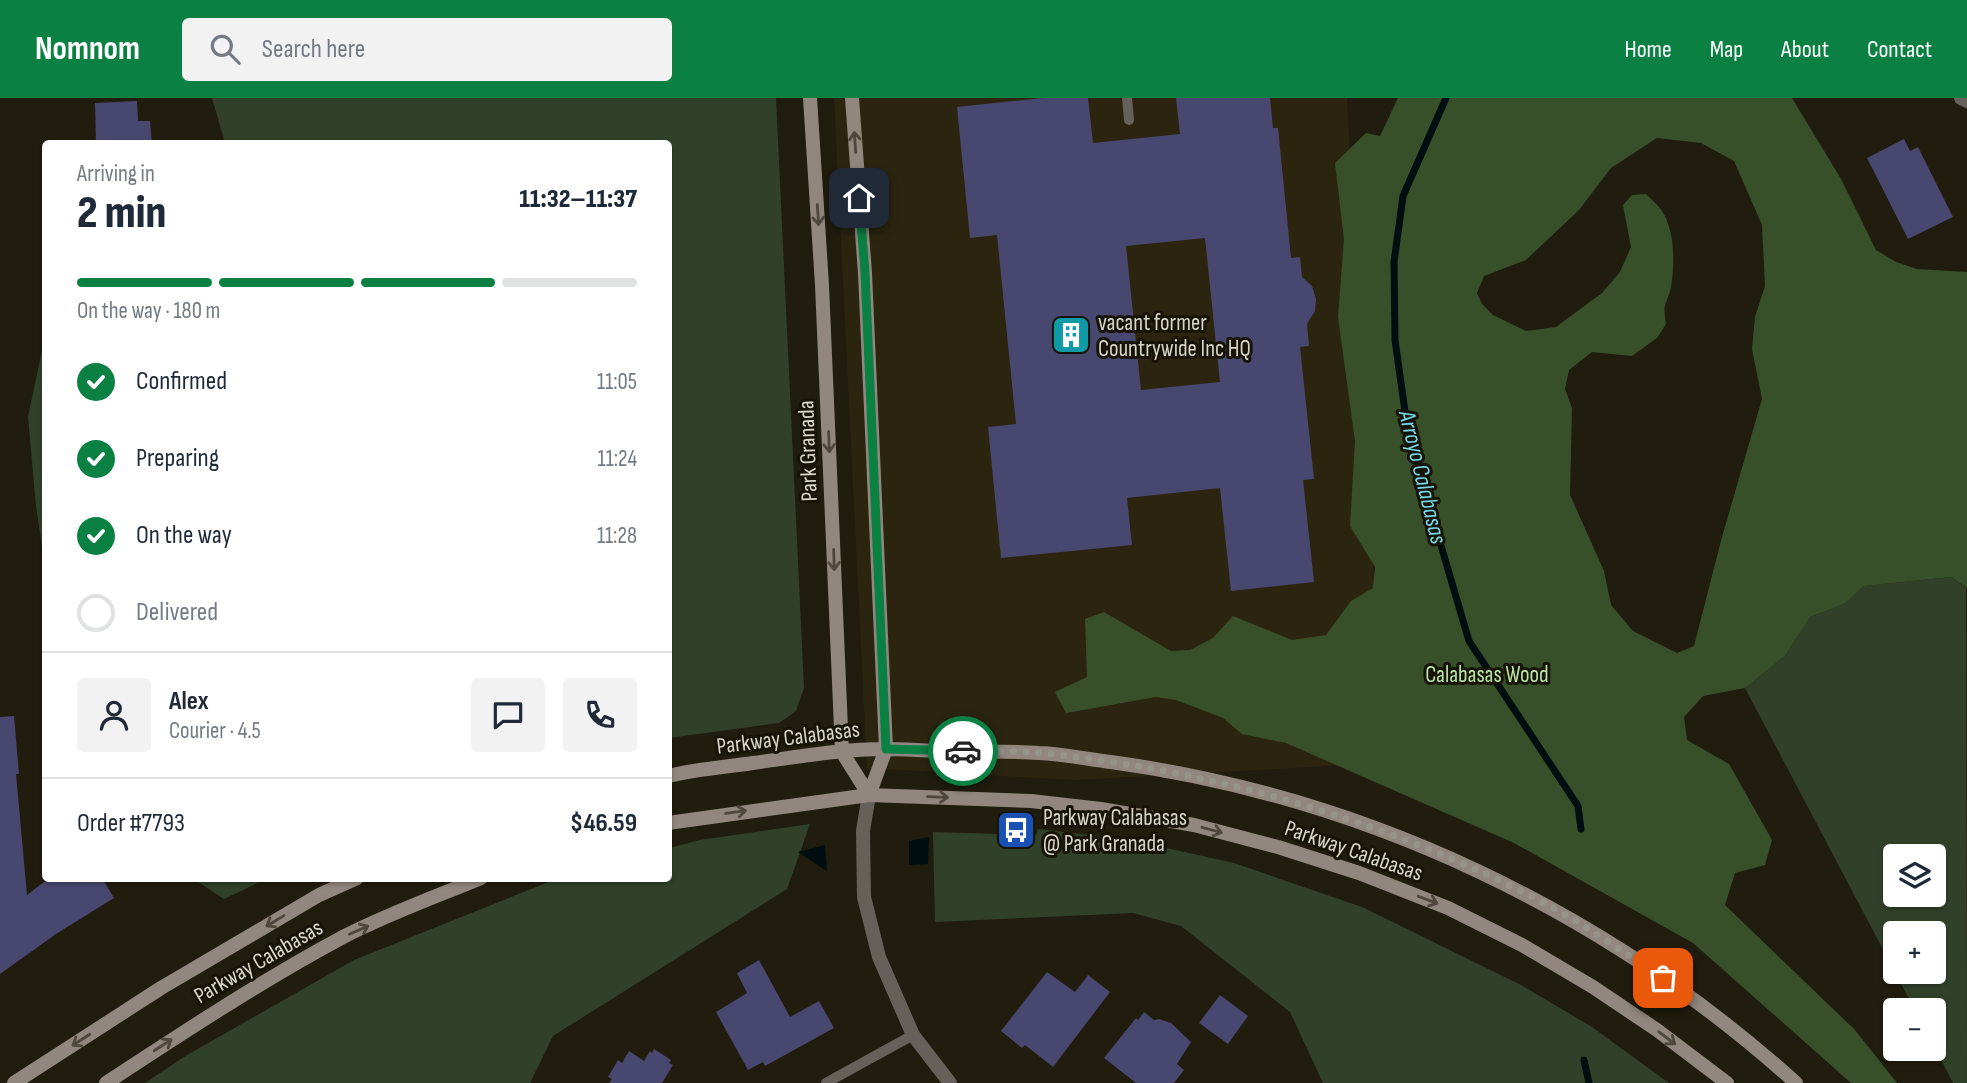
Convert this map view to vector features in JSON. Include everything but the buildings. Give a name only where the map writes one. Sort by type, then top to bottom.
[{"type":"street","name":"Park Granada","points":[[810,98],[822,285],[842,752],[869,795]]},
{"type":"street","points":[[852,98],[865,272],[886,749],[869,795],[863,831],[864,897],[879,957],[913,1035],[950,1083]]},
{"type":"street","points":[[1961,98],[1967,101]]},
{"type":"street","name":"Parkway Calabasas","points":[[672,775],[842,752],[886,749],[1040,753],[1204,778],[1281,798],[1385,832],[1456,860],[1540,900],[1692,998],[1755,1046],[1796,1083]]},
{"type":"street","name":"Parkway Calabasas","points":[[672,822],[869,795],[1031,801],[1101,809],[1194,825],[1278,847],[1359,873],[1448,908],[1522,945],[1625,1009],[1727,1083]]},
{"type":"street","name":"Parkway Calabasas","points":[[13,1083],[161,988],[319,895],[348,882]]},
{"type":"street","name":"Parkway Calabasas","points":[[106,1083],[221,1007],[344,937],[471,882]]},
{"type":"lane","points":[[1127,98],[1129,120]]},
{"type":"lane","points":[[826,1083],[913,1035]]},
{"type":"shaded area","points":[[834,98],[1347,98],[1384,763],[1074,780],[867,768]]},
{"type":"shaded area","points":[[929,837],[928,864],[909,865],[909,841]]},
{"type":"shaded area","points":[[825,845],[827,871],[798,852]]},
{"type":"green space","points":[[212,98],[776,98],[804,688],[796,711],[779,723],[672,738],[672,140],[224,140]]},
{"type":"green space","name":"Calabasas Wood","points":[[1398,98],[1792,98],[1841,179],[1876,250],[1896,262],[1917,269],[1967,272],[1967,588],[1951,577],[1864,586],[1844,604],[1810,617],[1785,656],[1745,688],[1703,696],[1684,717],[1687,740],[1729,764],[1772,840],[1765,865],[1735,873],[1725,905],[1855,1030],[1897,1083],[1851,1083],[1693,943],[1514,843],[1286,743],[1242,734],[1223,718],[1176,700],[1156,697],[1066,713],[1055,692],[1087,677],[1085,619],[1104,612],[1171,651],[1190,650],[1213,638],[1233,616],[1292,640],[1326,635],[1351,601],[1373,588],[1375,567],[1350,526],[1355,441],[1338,317],[1344,239],[1335,163],[1366,133],[1380,136]],"holes":[[[1657,138],[1701,143],[1734,161],[1762,225],[1765,286],[1755,317],[1752,349],[1762,399],[1694,646],[1677,653],[1633,631],[1611,605],[1604,571],[1570,495],[1572,408],[1565,389],[1569,370],[1592,352],[1632,356],[1657,338],[1666,324],[1665,307],[1671,287],[1673,258],[1672,238],[1662,211],[1646,194],[1632,195],[1623,205],[1631,247],[1620,272],[1602,293],[1556,327],[1526,331],[1493,315],[1482,304],[1477,293],[1484,276],[1526,260],[1579,210],[1611,168]]]},
{"type":"green space","points":[[42,350],[42,547],[36,506],[28,417]]},
{"type":"green space","points":[[1951,577],[1966,588],[1967,1083],[1953,1083],[1942,1061],[1946,1061],[1946,998],[1909,998],[1901,984],[1946,984],[1946,921],[1883,921],[1883,949],[1745,688],[1785,656],[1810,617],[1844,604],[1864,586]]},
{"type":"green space","points":[[810,824],[787,889],[553,1036],[530,1083],[145,1083],[187,1055],[354,960],[549,882],[672,882],[672,847],[700,840]]},
{"type":"green space","points":[[1038,829],[1126,839],[1234,863],[1362,907],[1521,985],[1592,1027],[1669,1083],[1323,1083],[1290,1012],[1181,926],[1133,913],[935,922],[933,832],[1036,835]]},
{"type":"green space","points":[[198,882],[260,882],[224,899]]},
{"type":"waterway","name":"Arroyo Calabasas","points":[[1446,98],[1403,196],[1394,262],[1395,340],[1408,433],[1469,641],[1578,806],[1581,829]]},
{"type":"waterway","name":"Arroyo Calabasas","points":[[1584,1060],[1589,1083]]},
{"type":"way so far","points":[[963,751],[1040,753],[1145,767],[1204,778],[1294,801],[1456,860],[1540,900],[1663,978]]},
{"type":"place","name":"vacant former Countrywide Inc HQ","points":[[1071,335]]},
{"type":"place","name":"Parkway Calabasas @ Park Granada","points":[[1016,830]]},
{"type":"route","points":[[859,198],[883,632],[886,749],[963,751]]}]
